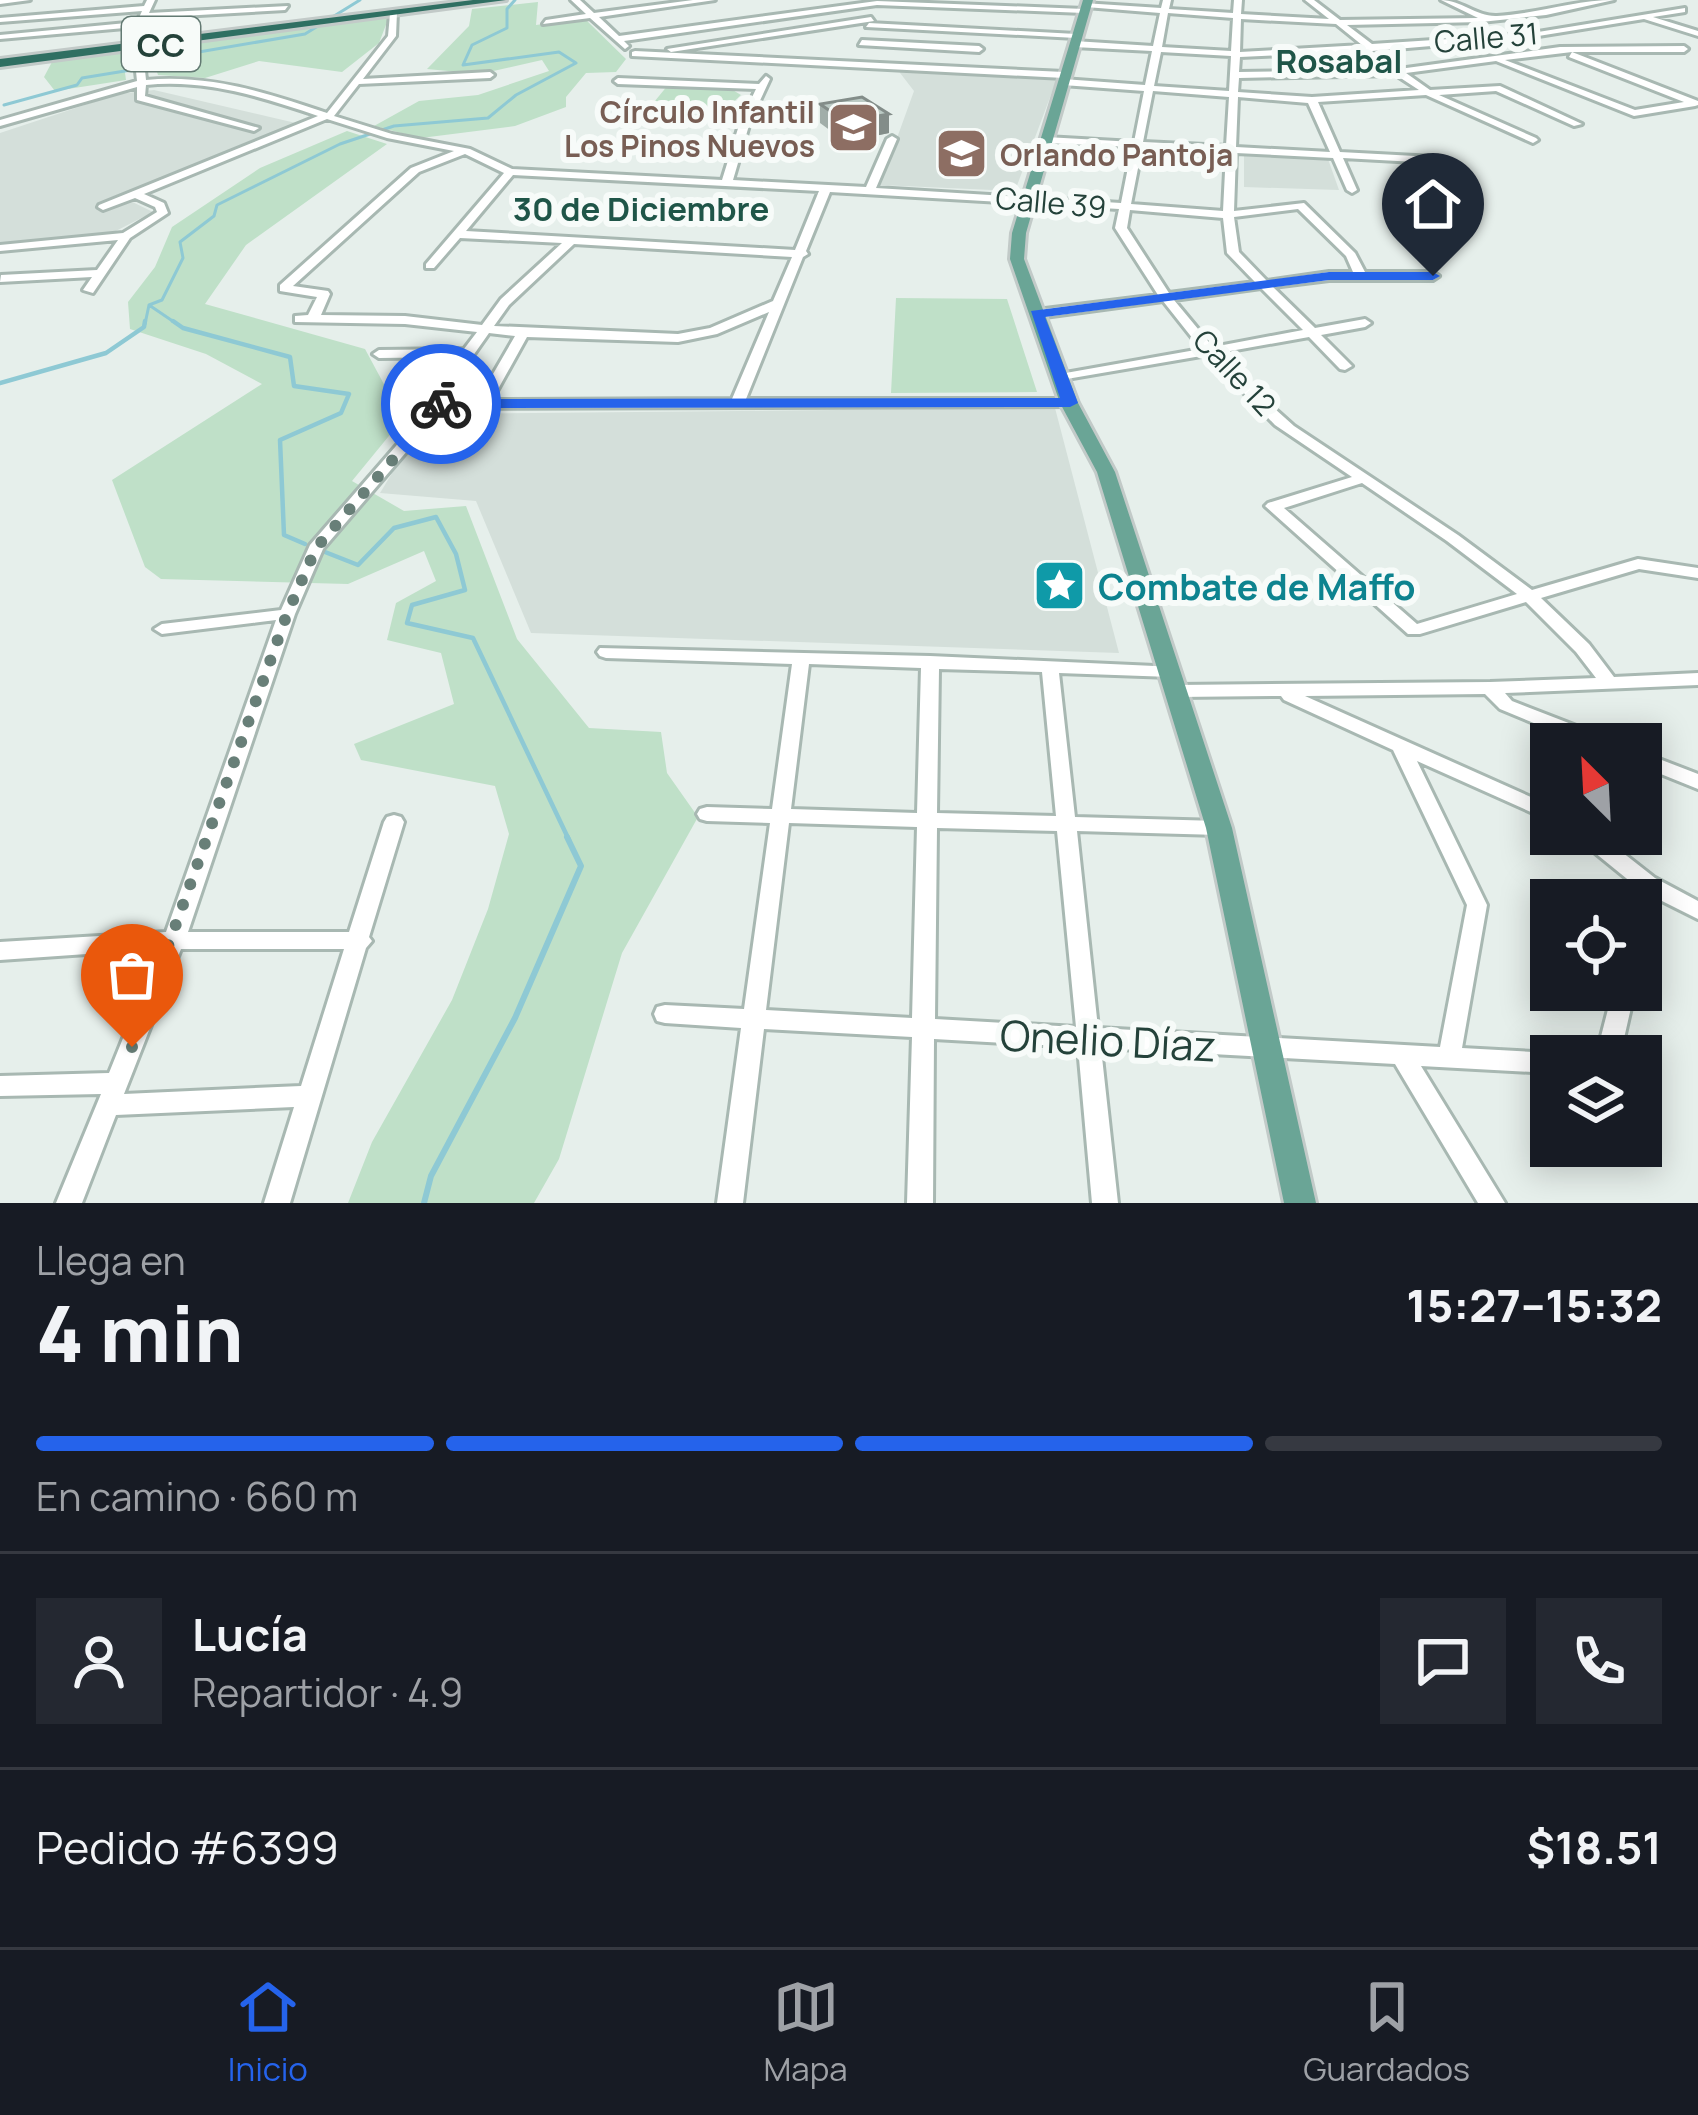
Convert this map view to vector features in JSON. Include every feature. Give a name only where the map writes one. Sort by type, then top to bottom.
[{"type":"highway","name":"CC","points":[[0,63],[394,14],[427,5],[499,0]]},
{"type":"main road","points":[[1086,6],[1029,199],[1017,260],[1070,403],[1106,472],[1219,828],[1300,1203]]},
{"type":"street","points":[[0,2],[26,0]]},
{"type":"street","points":[[38,17],[52,0]]},
{"type":"street","points":[[575,0],[635,55],[970,71],[1312,100],[1504,89],[1577,124]]},
{"type":"street","points":[[546,22],[706,0],[789,63]]},
{"type":"street","points":[[1238,0],[1228,215],[1233,254],[1345,366]]},
{"type":"street","points":[[1309,0],[1341,20],[1397,72],[1430,94],[1532,140]]},
{"type":"street","points":[[1445,0],[1695,103],[1634,113],[1499,61]]},
{"type":"street","points":[[1540,0],[1567,9]]},
{"type":"street","points":[[619,39],[858,2],[874,12],[998,4],[1166,5],[1341,20],[1495,22],[1603,1],[1698,34]]},
{"type":"street","points":[[0,20],[286,4],[281,28]]},
{"type":"street","points":[[970,71],[998,4]]},
{"type":"street","name":"Calle 12","points":[[1166,5],[1121,228],[1165,295],[1272,416],[1528,596],[1582,644],[1608,681]]},
{"type":"street","name":"Calle 31","points":[[635,55],[874,12],[988,30],[1238,54],[1526,36],[1682,10]]},
{"type":"street","points":[[0,37],[145,12]]},
{"type":"street","points":[[145,12],[135,47],[143,82],[140,98],[254,128]]},
{"type":"street","points":[[854,65],[874,12]]},
{"type":"street","points":[[103,207],[330,115],[392,36],[394,14]]},
{"type":"street","points":[[50,32],[52,15]]},
{"type":"street","points":[[862,43],[979,49]]},
{"type":"street","points":[[1238,75],[1397,72],[1560,50],[1684,49]]},
{"type":"street","points":[[727,182],[739,140],[774,62]]},
{"type":"street","points":[[354,82],[490,75]]},
{"type":"street","points":[[618,81],[762,87]]},
{"type":"street","name":"Calle 39","points":[[0,123],[143,82],[207,86],[298,106],[390,136],[483,152],[511,172],[1029,199],[1228,215],[1300,205],[1358,264],[1360,274]]},
{"type":"street","points":[[298,106],[343,95]]},
{"type":"street","points":[[1312,100],[1352,190]]},
{"type":"street","points":[[870,190],[892,139]]},
{"type":"street","points":[[1046,140],[1434,160]]},
{"type":"street","points":[[469,150],[415,170],[284,288],[324,294],[306,319],[679,338],[713,331],[777,304]]},
{"type":"street","points":[[430,266],[511,172]]},
{"type":"street","points":[[737,405],[826,188]]},
{"type":"street","points":[[89,290],[126,236],[163,213],[160,205],[135,194]]},
{"type":"street","points":[[456,233],[802,254]]},
{"type":"street","points":[[0,248],[126,236]]},
{"type":"street","points":[[453,374],[484,327],[572,240]]},
{"type":"street","points":[[0,279],[25,245]]},
{"type":"street","points":[[0,279],[99,274]]},
{"type":"street","points":[[1036,314],[1360,274],[1433,276]]},
{"type":"street","points":[[1060,377],[1365,323]]},
{"type":"street","points":[[483,404],[524,333]]},
{"type":"street","points":[[379,354],[465,353]]},
{"type":"street","points":[[68,1203],[174,940],[287,614],[316,548],[440,404],[1070,403]]},
{"type":"street","points":[[1364,478],[1273,506],[1414,630],[1638,564],[1698,573]]},
{"type":"street","points":[[162,629],[287,614]]},
{"type":"street","points":[[606,652],[1050,666],[1284,693],[1698,679]]},
{"type":"street","points":[[730,1203],[784,817],[801,658]]},
{"type":"street","points":[[920,1203],[931,662]]},
{"type":"street","points":[[1050,666],[1106,1203]]},
{"type":"street","points":[[1490,688],[1506,705],[1551,723]]},
{"type":"street","points":[[1284,693],[1530,805]]},
{"type":"street","points":[[1402,750],[1477,905],[1449,1059]]},
{"type":"street","points":[[1662,767],[1698,782]]},
{"type":"street","points":[[707,814],[1219,828]]},
{"type":"street","points":[[277,1203],[394,822]]},
{"type":"street","points":[[1611,855],[1642,879]]},
{"type":"street","points":[[1662,892],[1698,911]]},
{"type":"street","points":[[0,951],[174,940],[361,941]]},
{"type":"street","name":"Onelio Díaz","points":[[665,1014],[1530,1063]]},
{"type":"street","points":[[1402,1055],[1492,1203]]},
{"type":"street","points":[[0,1086],[115,1094],[312,1096]]},
{"type":"shaded area","points":[[897,69],[1058,76],[1015,191],[880,185],[914,91]]},
{"type":"shaded area","points":[[154,90],[300,124],[118,195],[153,212],[110,234],[0,247],[0,133],[118,94]]},
{"type":"shaded area","points":[[1244,156],[1328,159],[1339,190],[1244,187]]},
{"type":"shaded area","points":[[1055,408],[1119,653],[531,633],[476,501],[380,493],[428,414]]},
{"type":"green space","points":[[538,2],[536,25],[584,18],[626,59],[616,72],[586,73],[566,97],[566,107],[515,126],[421,138],[374,126],[419,101],[478,95],[549,71],[542,60],[480,74],[427,69],[469,26],[472,9]]},
{"type":"green space","points":[[389,17],[379,43],[342,72],[259,61],[205,78],[158,75],[149,48]]},
{"type":"green space","points":[[122,51],[126,80],[55,91],[44,77],[53,60]]},
{"type":"green space","points":[[668,85],[731,89],[741,95],[726,109],[650,107]]},
{"type":"green space","points":[[347,131],[387,144],[246,245],[205,304],[365,349],[393,401],[411,409],[352,481],[404,511],[466,506],[517,639],[589,728],[661,732],[667,773],[698,817],[622,953],[559,1159],[534,1203],[348,1203],[372,1142],[452,1000],[488,909],[509,834],[495,786],[361,760],[354,744],[454,704],[441,653],[387,640],[396,603],[436,581],[424,551],[348,584],[161,579],[145,567],[112,480],[262,384],[206,354],[130,329],[128,302],[155,267],[172,227],[260,168]]},
{"type":"green space","points":[[896,298],[1007,299],[1037,392],[891,393]]},
{"type":"building","points":[[862,97],[889,114],[846,122],[820,104]]},
{"type":"waterway","points":[[147,68],[179,62],[187,54],[305,34],[360,0]]},
{"type":"waterway","points":[[149,305],[162,300],[183,258],[180,242],[214,216],[217,205],[340,144],[394,126],[488,118],[516,95],[576,63],[559,52],[463,65],[472,45],[507,28],[507,9],[515,0]]},
{"type":"waterway","points":[[4,105],[77,85],[82,78],[131,70]]},
{"type":"waterway","points":[[145,324],[149,305]]},
{"type":"waterway","points":[[149,305],[177,324]]},
{"type":"waterway","points":[[0,383],[106,353],[144,327],[145,321]]},
{"type":"waterway","points":[[173,321],[183,328],[290,357],[294,386],[349,394],[341,413],[280,440],[284,535],[305,544]]},
{"type":"waterway","points":[[325,552],[358,565],[394,528],[436,517],[456,554],[465,590],[412,605],[407,623],[473,638],[569,840]]},
{"type":"waterway","points":[[424,1203],[431,1176],[515,1018],[581,866],[567,837]]},
{"type":"way so far","points":[[132,1047],[287,614],[316,548],[441,404]]},
{"type":"place","name":"Círculo Infantil Los Pinos Nuevos","points":[[854,128]]},
{"type":"place","name":"Orlando Pantoja","points":[[961,154]]},
{"type":"place","name":"Combate de Maffo","points":[[1059,586]]},
{"type":"district","name":"Rosabal","points":[[1339,60]]},
{"type":"district","name":"30 de Diciembre","points":[[641,208]]},
{"type":"route","points":[[441,404],[1070,403],[1036,314],[1329,276],[1433,276]]}]
